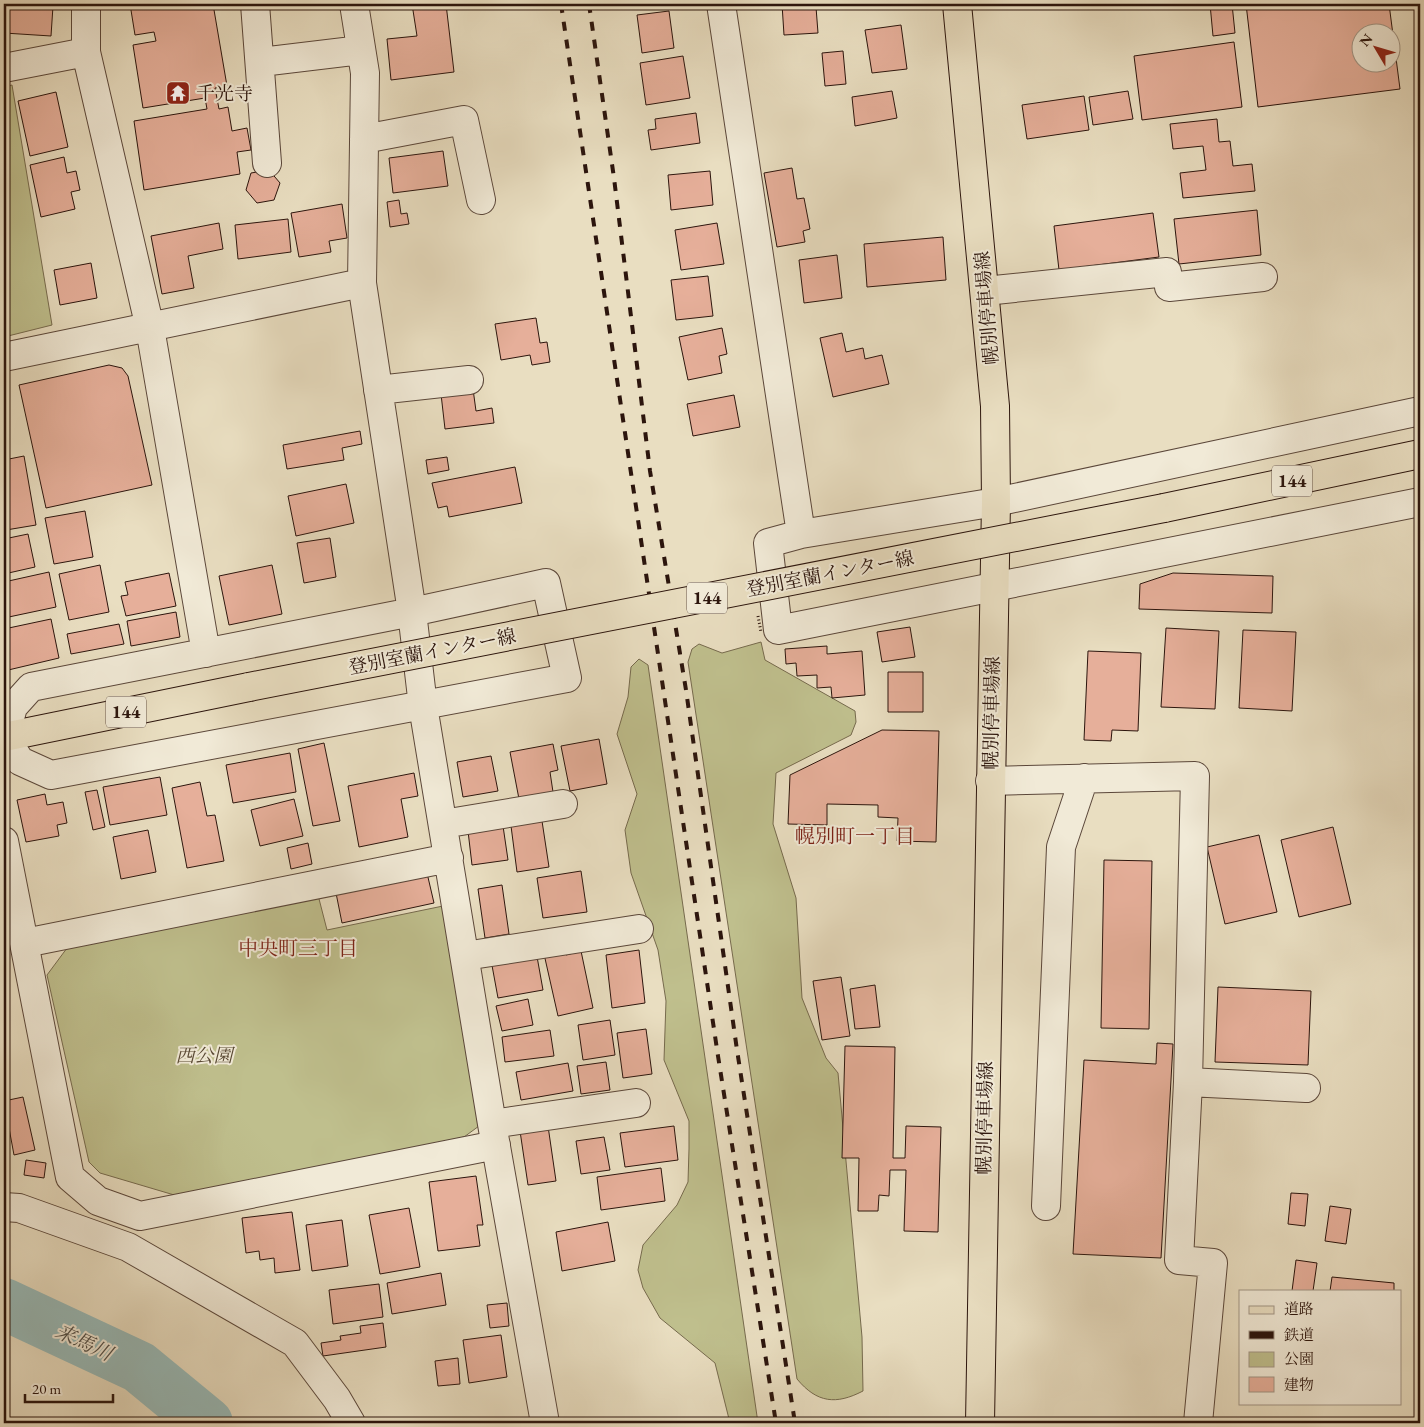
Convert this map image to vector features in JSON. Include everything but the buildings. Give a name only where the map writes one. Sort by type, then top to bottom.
[{"type":"main road","name":"幌別停車場線","points":[[957,4],[995,406],[996,502],[993,586],[980,1423]]},
{"type":"main road","name":"登別室蘭インター線","points":[[5,737],[249,687],[1164,508],[1420,454]]},
{"type":"street","points":[[86,4],[86,52],[150,328],[206,653]]},
{"type":"street","points":[[256,4],[267,163]]},
{"type":"street","points":[[354,4],[365,73],[362,283],[412,612],[423,706],[494,1135],[545,1423]]},
{"type":"street","points":[[721,4],[801,534]]},
{"type":"street","points":[[261,62],[362,50]]},
{"type":"street","points":[[4,68],[86,52]]},
{"type":"street","points":[[364,139],[464,120],[481,200]]},
{"type":"street","points":[[985,291],[1167,272],[1169,286],[1262,276]]},
{"type":"street","points":[[4,357],[362,283]]},
{"type":"street","points":[[378,390],[469,380]]},
{"type":"street","points":[[1420,412],[996,502],[801,534],[768,543],[778,630],[1420,502]]},
{"type":"street","points":[[546,583],[567,678],[51,776],[20,761],[5,737],[12,707],[31,687],[206,653],[546,583]]},
{"type":"street","points":[[990,781],[1195,776],[1188,1082],[1179,1260],[1213,1263],[1198,1423]]},
{"type":"street","points":[[1046,1206],[1061,847],[1084,778]]},
{"type":"street","points":[[443,824],[563,804]]},
{"type":"street","points":[[4,841],[70,1177],[98,1201],[140,1216],[636,1103]]},
{"type":"street","points":[[25,943],[448,858]]},
{"type":"street","points":[[465,956],[639,929]]},
{"type":"street","points":[[1188,1082],[1306,1088]]},
{"type":"street","points":[[79,1230],[98,1201]]},
{"type":"street","points":[[4,1207],[18,1208],[128,1247],[295,1343],[337,1399],[351,1423]]},
{"type":"path","points":[[757,614],[761,632]]},
{"type":"green space","points":[[12,85],[52,325],[4,337],[4,87]]},
{"type":"green space","points":[[761,642],[765,660],[855,711],[856,722],[851,735],[776,773],[773,824],[796,898],[802,998],[826,1058],[838,1073],[862,1337],[863,1391],[836,1400],[820,1397],[812,1393],[797,1379],[688,662],[692,649],[699,644],[722,653]]},
{"type":"green space","points":[[639,659],[648,665],[758,1423],[730,1423],[715,1363],[660,1318],[643,1288],[638,1270],[643,1245],[677,1205],[688,1182],[689,1149],[689,1121],[664,1060],[666,1001],[658,950],[631,873],[625,830],[637,794],[617,734],[628,697],[631,667]]},
{"type":"green space","name":"西公園","points":[[318,895],[327,930],[443,906],[479,1126],[464,1137],[181,1197],[100,1173],[89,1162],[47,975],[70,944]]},
{"type":"waterway","name":"来馬川","points":[[4,1304],[139,1367],[207,1423]]},
{"type":"railway","points":[[561,4],[718,1056],[776,1423]]},
{"type":"railway","points":[[589,4],[614,178],[650,471],[686,690],[737,1050],[795,1423]]},
{"type":"place","name":"千光寺","points":[[178,93]]},
{"type":"district","name":"幌別町一丁目","points":[[855,836]]},
{"type":"district","name":"中央町三丁目","points":[[298,948]]}]
